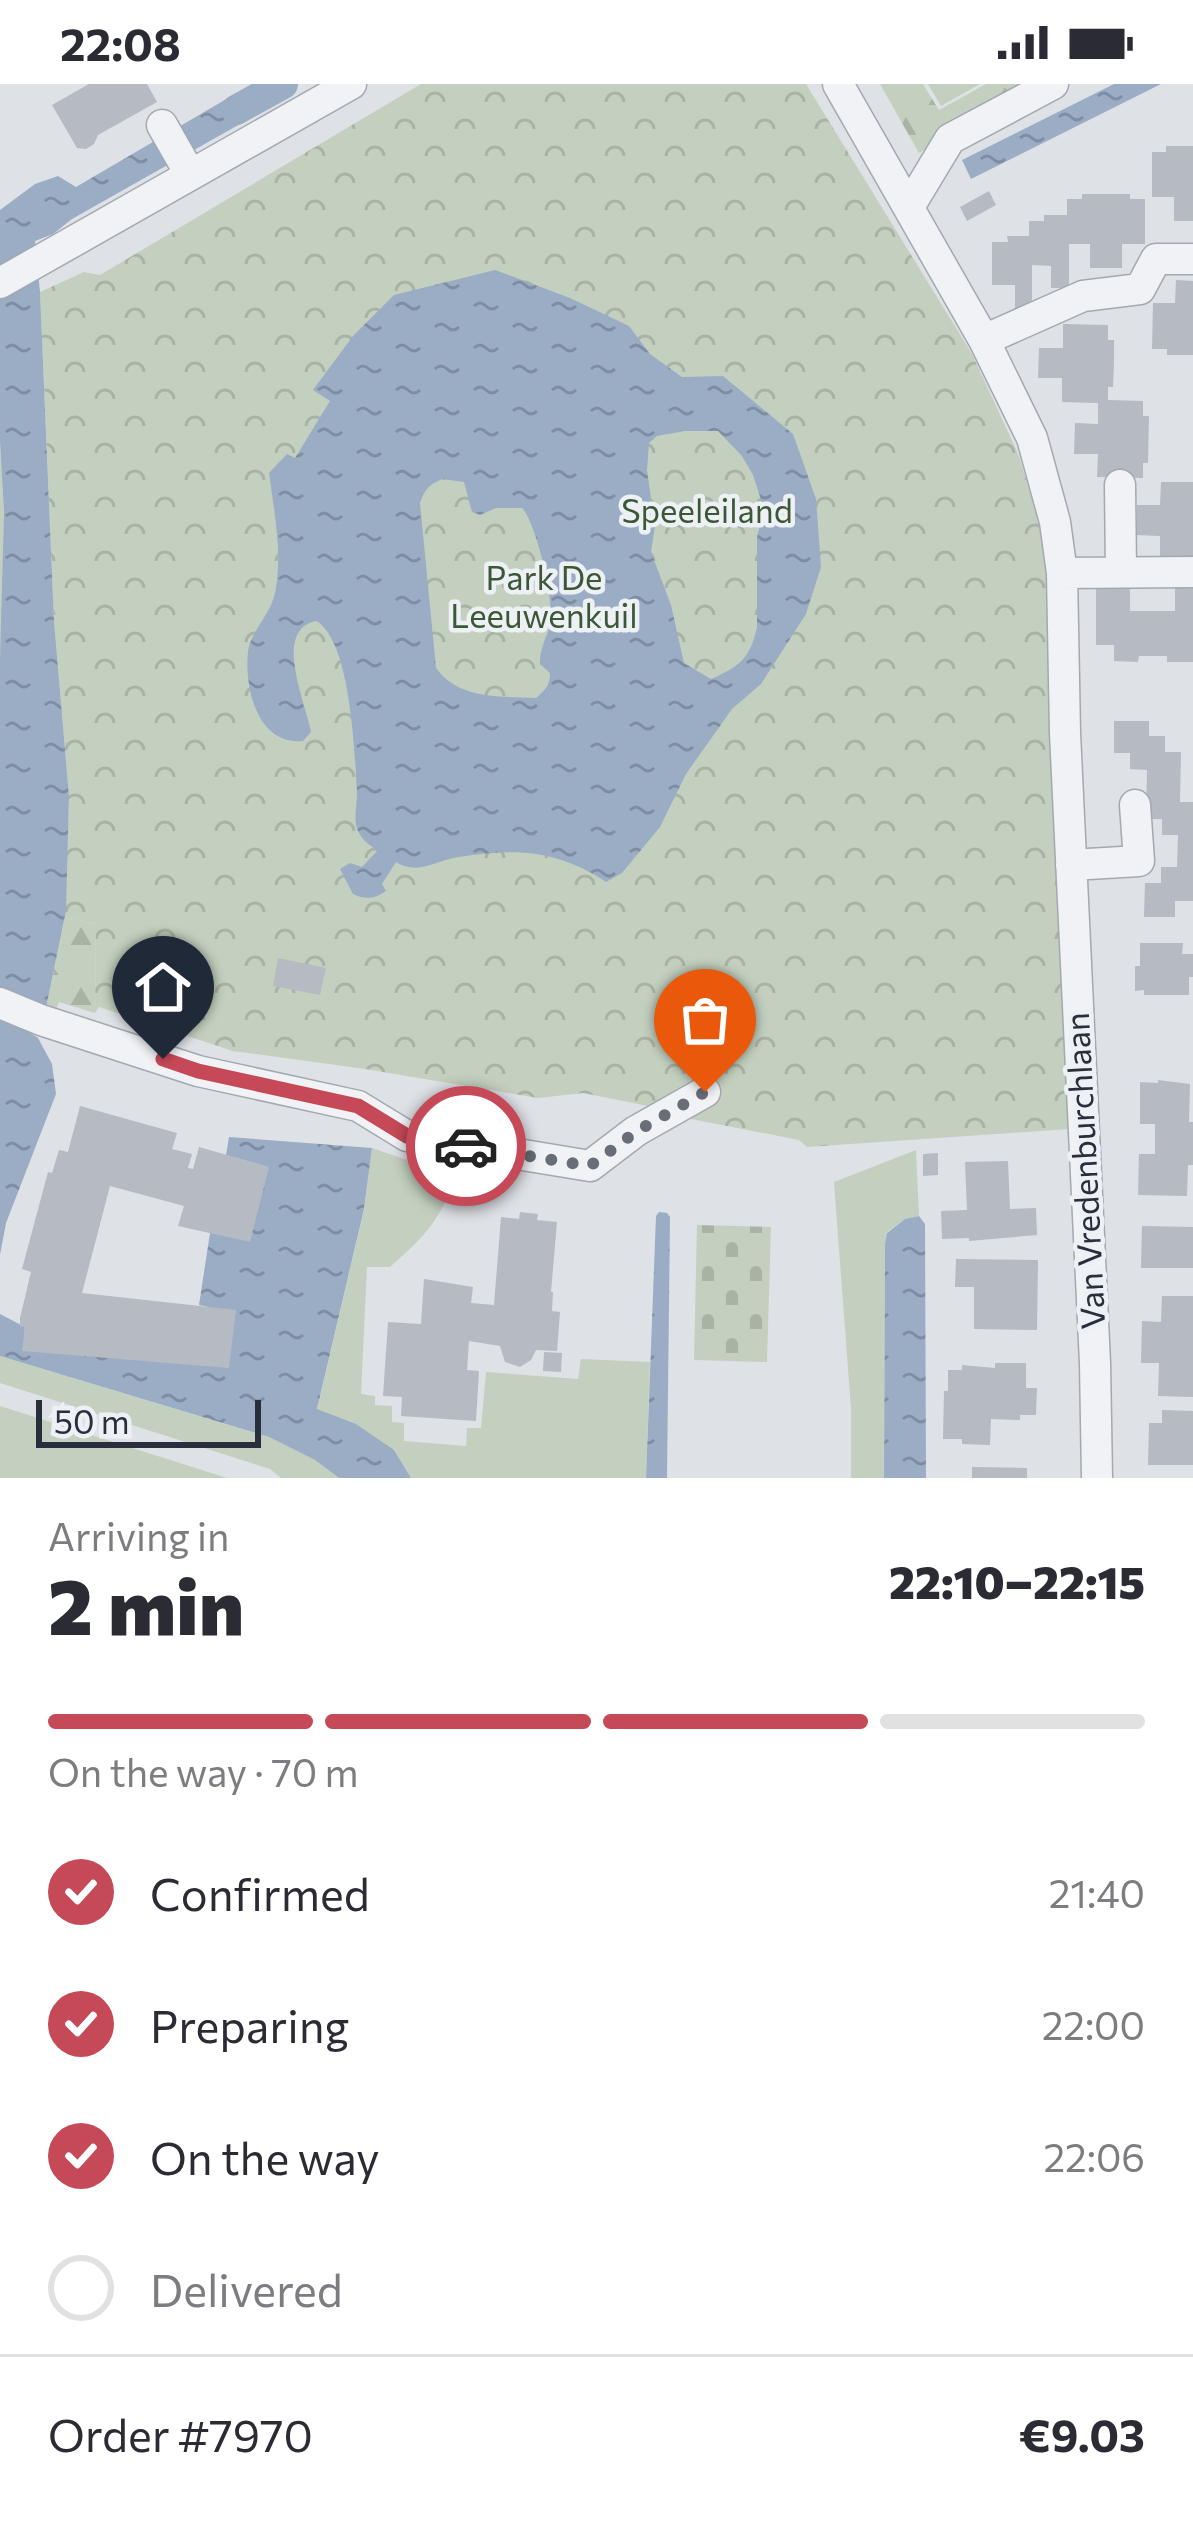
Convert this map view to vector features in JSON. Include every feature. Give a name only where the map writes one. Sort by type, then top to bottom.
[{"type":"street","points":[[0,283],[189,173],[291,99],[351,84]]},
{"type":"street","name":"Van Vredenburchlaan","points":[[838,84],[984,340],[1032,438],[1055,521],[1062,573],[1097,1478]]},
{"type":"street","points":[[909,207],[950,139],[1053,84]]},
{"type":"street","points":[[162,125],[189,173]]},
{"type":"street","points":[[984,340],[1083,296],[1140,289],[1156,259],[1193,259]]},
{"type":"street","points":[[1120,484],[1121,572]]},
{"type":"street","points":[[1062,573],[1193,572]]},
{"type":"street","points":[[1071,865],[1139,861],[1136,805]]},
{"type":"street","points":[[0,1003],[198,1071],[358,1106],[407,1136],[590,1166],[637,1131],[705,1092]]},
{"type":"green space","name":"Park De Leeuwenkuil","points":[[421,84],[806,84],[972,354],[1019,456],[1049,555],[1069,1129],[807,1147],[799,1140],[583,1093],[538,1098],[233,1051],[99,1007],[95,1013],[96,924],[65,917],[69,796],[54,622],[40,292],[84,272],[100,275]]},
{"type":"green space","points":[[880,84],[923,84],[939,110],[986,84],[1048,84],[919,153]]},
{"type":"green space","points":[[928,84],[980,84],[941,106]]},
{"type":"green space","points":[[0,441],[4,513],[0,789]]},
{"type":"green space","points":[[65,917],[96,924],[95,1013],[59,1002],[55,1012],[46,1008]]},
{"type":"green space","points":[[372,1148],[404,1159],[458,1167],[440,1212],[424,1234],[390,1267],[367,1267],[361,1394],[375,1396],[375,1405],[392,1406],[392,1422],[404,1423],[404,1441],[466,1446],[467,1428],[481,1428],[486,1372],[578,1379],[581,1359],[650,1362],[646,1478],[411,1478],[394,1450],[317,1410],[364,1210]]},
{"type":"green space","points":[[916,1150],[919,1216],[887,1232],[885,1244],[884,1478],[851,1478],[851,1409],[834,1182]]},
{"type":"green space","points":[[697,1225],[771,1227],[767,1362],[694,1360]]},
{"type":"green space","points":[[0,1356],[269,1437],[339,1478],[281,1478],[270,1469],[0,1383]]},
{"type":"green space","points":[[0,1406],[227,1478],[0,1478]]},
{"type":"water","points":[[252,84],[263,84],[272,106],[35,241],[54,621],[69,796],[66,911],[46,1008],[0,990],[4,513],[0,210],[35,184],[58,176],[76,187]]},
{"type":"water","points":[[1114,84],[1161,84],[971,179],[962,160]]},
{"type":"water","points":[[495,270],[629,326],[650,354],[682,377],[723,376],[793,434],[816,499],[821,567],[806,614],[761,684],[732,709],[686,774],[660,827],[622,873],[606,882],[553,858],[500,853],[420,867],[396,862],[382,884],[386,891],[370,898],[353,894],[340,869],[350,863],[362,867],[377,851],[362,837],[355,818],[356,776],[344,674],[328,632],[316,621],[303,627],[294,652],[311,732],[303,741],[288,740],[265,725],[257,712],[247,666],[250,645],[273,601],[278,563],[269,473],[287,454],[295,458],[330,401],[313,390],[353,336],[394,295]],"holes":[[[718,431],[742,456],[764,509],[757,537],[754,638],[742,660],[711,679],[684,663],[671,605],[651,552],[655,526],[647,470],[649,443],[657,436]],[[442,479],[464,482],[472,512],[480,515],[496,508],[522,508],[533,528],[551,608],[540,664],[550,677],[536,698],[468,691],[436,668],[420,503],[428,488]]]},
{"type":"water","points":[[0,1014],[38,1038],[52,1064],[56,1094],[6,1223],[0,1255]]},
{"type":"water","points":[[229,1137],[372,1148],[364,1209],[317,1409],[356,1424],[394,1450],[411,1478],[339,1478],[269,1437],[0,1356],[0,1314],[25,1327],[23,1351],[235,1313],[199,1305],[210,1233],[268,1167],[226,1155]]},
{"type":"water","points":[[659,1212],[670,1217],[667,1478],[646,1478],[656,1216]]},
{"type":"water","points":[[919,1216],[925,1224],[926,1478],[884,1478],[885,1244],[887,1233],[905,1219]]},
{"type":"building","points":[[89,84],[147,84],[157,102],[98,135],[86,149],[77,148],[52,105]]},
{"type":"building","points":[[1166,146],[1193,146],[1193,221],[1174,221],[1174,197],[1152,197],[1152,152],[1166,152]]},
{"type":"building","points":[[989,191],[996,205],[967,221],[960,207]]},
{"type":"building","points":[[1082,194],[1130,194],[1130,199],[1145,199],[1145,244],[1122,244],[1122,268],[1090,268],[1090,244],[1069,244],[1069,288],[1051,288],[1051,266],[1032,265],[1032,309],[1015,310],[1015,285],[992,285],[992,242],[1029,236],[1029,221],[1067,215],[1067,199],[1082,199]]},
{"type":"building","points":[[1176,280],[1193,281],[1193,355],[1167,355],[1167,349],[1152,349],[1153,303],[1175,303]]},
{"type":"building","points":[[1063,324],[1108,325],[1114,363],[1108,400],[1143,401],[1143,416],[1149,416],[1143,478],[1097,477],[1098,454],[1074,454],[1075,423],[1098,424],[1098,403],[1062,402],[1062,378],[1038,378],[1039,348],[1063,348]]},
{"type":"building","points":[[1161,482],[1193,482],[1193,559],[1160,559],[1160,536],[1137,535],[1137,505],[1160,505]]},
{"type":"building","points":[[1175,588],[1193,588],[1193,662],[1167,662],[1167,656],[1114,661],[1114,645],[1096,645],[1096,589],[1130,589],[1130,611],[1175,611]]},
{"type":"building","points":[[1114,721],[1149,721],[1149,736],[1165,736],[1165,752],[1181,752],[1180,802],[1193,802],[1193,901],[1175,901],[1175,917],[1144,917],[1145,883],[1161,883],[1161,867],[1177,867],[1178,835],[1162,835],[1162,819],[1146,819],[1147,770],[1130,769],[1130,753],[1114,753]]},
{"type":"building","points":[[1140,943],[1183,943],[1182,954],[1193,954],[1189,995],[1135,991]]},
{"type":"building","points":[[278,958],[326,968],[320,995],[273,986]]},
{"type":"building","points":[[1140,1082],[1190,1084],[1193,1165],[1188,1165],[1187,1196],[1138,1195],[1139,1154],[1155,1154],[1155,1124],[1140,1124]]},
{"type":"building","points":[[80,1106],[177,1133],[172,1149],[192,1154],[188,1168],[193,1169],[199,1147],[269,1167],[250,1242],[178,1226],[184,1206],[110,1186],[82,1293],[236,1310],[229,1368],[22,1351],[25,1327],[20,1326],[20,1318],[31,1272],[22,1269],[48,1172],[52,1173],[59,1150],[68,1152]]},
{"type":"building","points":[[938,1153],[938,1175],[923,1176],[923,1154]]},
{"type":"building","points":[[1008,1161],[1010,1209],[1036,1208],[1037,1235],[942,1239],[941,1211],[967,1210],[965,1162]]},
{"type":"building","points":[[520,1212],[557,1222],[551,1292],[552,1311],[560,1312],[557,1351],[536,1350],[520,1367],[505,1362],[500,1346],[469,1341],[467,1370],[479,1371],[476,1421],[401,1416],[402,1397],[383,1396],[388,1322],[421,1324],[424,1279],[473,1287],[471,1303],[494,1305],[501,1217],[519,1219]]},
{"type":"building","points":[[1142,1226],[1193,1227],[1193,1268],[1141,1268]]},
{"type":"building","points":[[956,1259],[1038,1260],[1037,1330],[974,1329],[974,1287],[955,1287]]},
{"type":"building","points":[[1162,1296],[1193,1296],[1193,1397],[1158,1396],[1159,1363],[1141,1363],[1142,1321],[1161,1322]]},
{"type":"building","points":[[544,1352],[562,1353],[561,1372],[543,1371]]},
{"type":"building","points":[[995,1363],[1026,1363],[1026,1388],[1037,1388],[1036,1415],[991,1419],[990,1445],[943,1439],[948,1370],[962,1370],[962,1365],[995,1368]]},
{"type":"building","points":[[1162,1410],[1193,1411],[1193,1465],[1148,1465],[1149,1423],[1162,1423]]},
{"type":"building","points":[[972,1467],[1027,1468],[1027,1478],[972,1478]]},
{"type":"waterway","points":[[236,110],[283,84]]},
{"type":"way so far","points":[[466,1146],[590,1166],[637,1131],[705,1092]]},
{"type":"route","points":[[163,1059],[358,1106],[407,1136],[466,1146]]},
{"type":"park label","name":"Speeleiland","points":[[707,511]]}]
